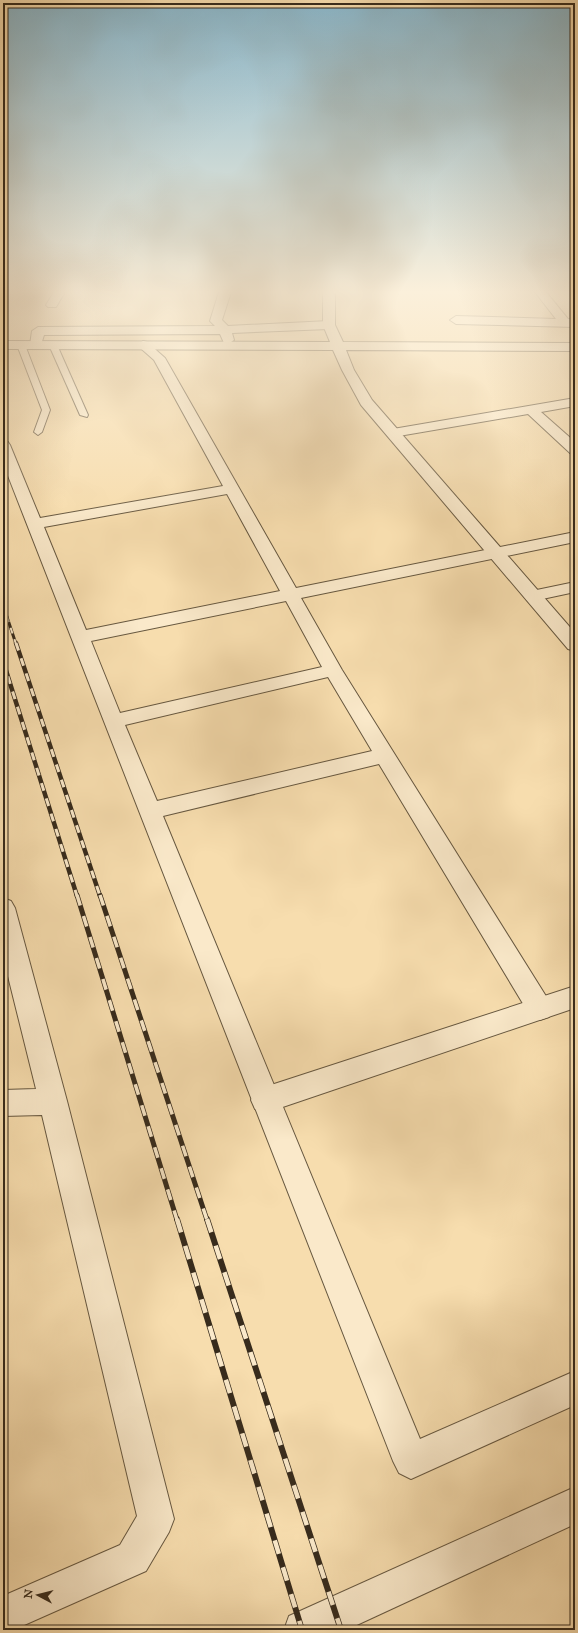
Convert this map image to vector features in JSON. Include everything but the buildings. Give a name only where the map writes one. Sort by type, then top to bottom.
[{"type":"street","points":[[165,368],[333,670],[540,1009]]},
{"type":"street","points":[[347,368],[366,402],[575,645]]},
{"type":"street","points":[[393,433],[575,402]]},
{"type":"street","points":[[530,409],[575,450]]},
{"type":"street","points":[[3,445],[411,1461],[575,1388]]},
{"type":"street","points":[[35,524],[232,489]]},
{"type":"street","points":[[81,637],[575,537]]},
{"type":"street","points":[[533,596],[575,587]]},
{"type":"street","points":[[113,721],[333,670]]},
{"type":"street","points":[[149,811],[385,755]]},
{"type":"street","points":[[3,908],[7,947],[53,1100],[156,1519],[133,1558],[3,1615]]},
{"type":"street","points":[[265,1100],[575,997]]},
{"type":"street","points":[[3,1103],[53,1100]]},
{"type":"street","points":[[304,1630],[575,1505]]},
{"type":"lane","points":[[30,368],[46,410],[38,432]]},
{"type":"lane","points":[[64,368],[84,415]]},
{"type":"railway","points":[[3,605],[16,644]]},
{"type":"railway","points":[[16,643],[100,896]]},
{"type":"railway","points":[[3,661],[77,896]]},
{"type":"railway","points":[[77,895],[177,1220]]},
{"type":"railway","points":[[100,895],[207,1220]]},
{"type":"railway","points":[[177,1219],[302,1630]]},
{"type":"railway","points":[[207,1219],[341,1630]]}]
